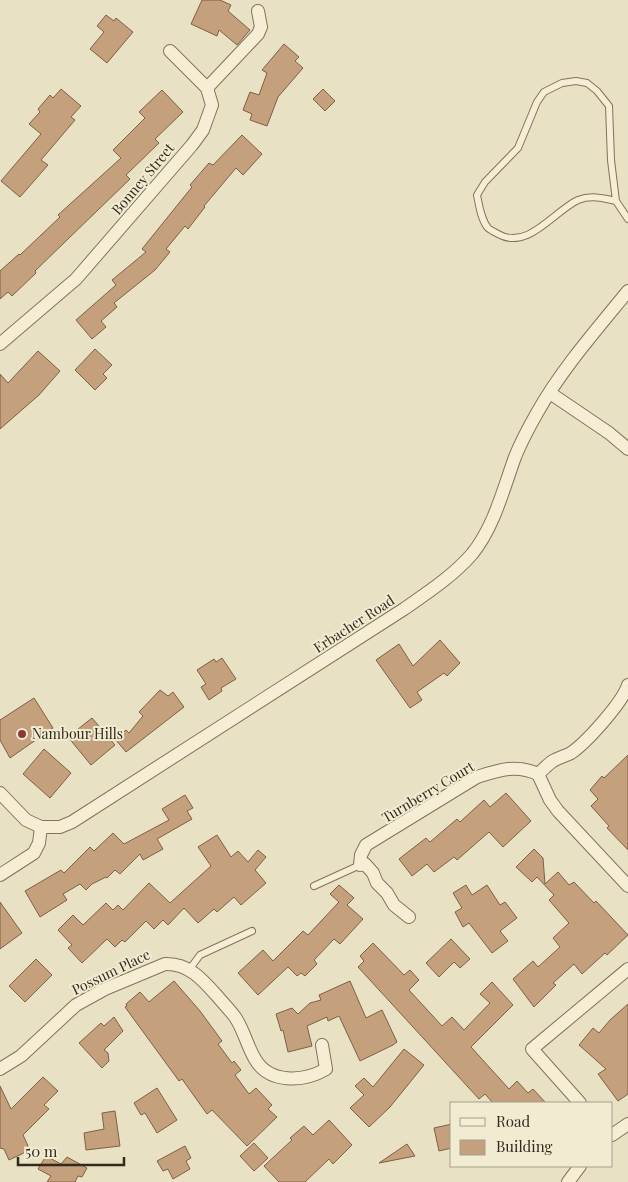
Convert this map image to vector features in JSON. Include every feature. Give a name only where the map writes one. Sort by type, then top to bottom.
[{"type":"street","points":[[170,51],[207,88],[258,34],[261,27],[258,11]]},
{"type":"street","name":"Bonney Street","points":[[0,344],[76,279],[192,145],[203,130],[212,105],[207,88]]},
{"type":"street","name":"Erbacher Road","points":[[41,827],[60,827],[72,822],[404,610],[454,571],[472,554],[486,533],[516,456],[538,412],[584,346],[628,291]]},
{"type":"street","points":[[550,393],[628,449]]},
{"type":"street","points":[[628,685],[613,708],[586,740],[571,753],[552,762],[538,774],[550,800],[558,811],[628,886]]},
{"type":"street","name":"Turnberry Court","points":[[360,865],[361,855],[366,845],[477,778],[493,772],[515,768],[530,770],[538,774]]},
{"type":"street","points":[[0,793],[26,820],[41,827],[39,843],[34,853],[0,876]]},
{"type":"street","points":[[360,865],[365,864],[377,883],[387,893],[394,906],[409,917]]},
{"type":"street","name":"Possum Place","points":[[0,1069],[21,1056],[67,1013],[91,996],[165,964],[175,963],[200,976],[235,1017],[254,1058],[268,1074],[288,1079],[316,1075],[326,1069],[322,1045]]},
{"type":"street","points":[[579,1102],[532,1049],[628,969]]},
{"type":"street","points":[[613,1133],[628,1124]]},
{"type":"street","points":[[568,1182],[579,1167]]},
{"type":"lane","points":[[616,201],[593,196],[579,200],[560,211],[526,236],[504,237],[488,228],[480,211],[477,195],[485,182],[518,148],[537,102],[544,92],[562,83],[576,81],[587,84],[597,91],[609,106],[611,160],[616,201],[628,220]]},
{"type":"lane","points":[[314,886],[360,865]]},
{"type":"lane","points":[[189,970],[200,955],[252,931]]},
{"type":"building","points":[[202,0],[220,0],[231,5],[228,11],[250,30],[237,45],[219,30],[217,36],[191,24]]},
{"type":"building","points":[[106,15],[114,21],[116,18],[133,32],[107,63],[90,49],[104,32],[97,26]]},
{"type":"building","points":[[284,44],[299,57],[295,61],[303,68],[278,97],[267,126],[250,120],[252,114],[243,110],[250,92],[259,95],[267,73],[262,70]]},
{"type":"building","points":[[61,89],[81,106],[71,117],[75,120],[41,160],[48,165],[20,197],[1,181],[41,134],[29,124],[40,112],[38,109],[50,95],[53,98]]},
{"type":"building","points":[[323,89],[335,101],[325,111],[313,99]]},
{"type":"building","points":[[162,90],[183,112],[155,139],[159,143],[126,175],[130,179],[35,271],[36,273],[12,296],[8,292],[0,299],[0,271],[20,255],[60,217],[58,215],[121,158],[113,150],[145,118],[139,112]]},
{"type":"building","points":[[242,135],[262,154],[243,175],[236,168],[204,206],[188,229],[185,226],[166,249],[170,252],[155,270],[114,303],[117,307],[101,321],[106,327],[92,339],[76,320],[116,285],[112,280],[146,252],[142,249],[192,187],[190,185],[209,163],[213,165]]},
{"type":"building","points":[[95,349],[112,365],[103,374],[107,378],[95,390],[75,370]]},
{"type":"building","points":[[38,351],[60,371],[39,395],[0,429],[0,374],[8,383]]},
{"type":"building","points":[[440,640],[460,663],[447,676],[444,673],[417,692],[422,700],[410,708],[376,660],[399,644],[413,666]]},
{"type":"building","points":[[222,658],[236,679],[221,688],[222,691],[209,700],[201,687],[206,684],[197,670],[214,659],[216,662]]},
{"type":"building","points":[[160,690],[168,696],[173,692],[184,707],[126,752],[115,739],[126,730],[129,733],[143,716],[139,712]]},
{"type":"building","name":"Nambour Hills","points":[[34,698],[53,728],[10,758],[0,740],[0,720]]},
{"type":"building","points":[[92,718],[115,745],[91,765],[68,737]]},
{"type":"building","points":[[44,749],[71,773],[50,798],[23,774]]},
{"type":"building","points":[[628,755],[628,850],[607,828],[609,826],[591,806],[598,799],[590,790],[602,776],[604,778]]},
{"type":"building","points":[[506,793],[531,821],[503,847],[489,832],[457,860],[454,857],[434,872],[427,864],[412,876],[399,859],[426,838],[430,842],[457,819],[460,822],[484,800],[490,807]]},
{"type":"building","points":[[185,795],[193,808],[187,811],[192,819],[157,839],[163,849],[143,860],[140,854],[120,874],[115,870],[107,878],[92,884],[86,890],[80,884],[63,894],[67,900],[40,917],[25,891],[61,870],[64,873],[90,847],[94,851],[113,833],[124,844],[169,820],[162,809]]},
{"type":"building","points":[[217,835],[231,857],[238,851],[248,862],[258,850],[266,857],[255,870],[266,883],[241,905],[234,897],[217,912],[214,909],[198,923],[184,908],[168,925],[163,920],[154,929],[146,921],[125,942],[122,940],[115,947],[107,939],[82,963],[68,948],[72,945],[58,930],[73,915],[83,925],[106,903],[113,910],[118,905],[123,910],[149,883],[170,903],[211,866],[198,847]]},
{"type":"building","points":[[534,849],[543,858],[545,884],[558,872],[569,885],[574,882],[594,903],[596,901],[628,935],[607,955],[605,953],[582,974],[574,964],[553,983],[556,985],[534,1007],[513,979],[533,961],[538,967],[560,947],[553,938],[569,923],[549,900],[554,895],[537,877],[532,882],[516,867]]},
{"type":"building","points":[[339,885],[354,898],[347,905],[363,919],[340,944],[334,939],[314,960],[317,964],[305,976],[301,973],[297,976],[288,967],[258,995],[238,973],[263,950],[273,961],[303,931],[308,935],[339,902],[330,894]]},
{"type":"building","points":[[466,885],[472,895],[487,885],[500,905],[505,902],[517,918],[500,931],[508,941],[492,953],[469,923],[463,927],[455,912],[462,908],[453,893]]},
{"type":"building","points":[[0,902],[22,933],[0,949]]},
{"type":"building","points":[[451,939],[470,959],[460,968],[454,962],[439,977],[426,963]]},
{"type":"building","points":[[373,943],[404,975],[410,970],[419,980],[409,990],[442,1026],[452,1017],[464,1030],[490,1003],[480,994],[492,982],[513,1005],[471,1047],[509,1089],[517,1081],[528,1093],[533,1089],[545,1102],[492,1102],[485,1094],[479,1099],[358,967],[364,961],[360,956]]},
{"type":"building","points":[[36,959],[52,975],[25,1002],[9,986]]},
{"type":"building","points":[[174,981],[200,1011],[222,1041],[218,1044],[232,1063],[234,1061],[241,1070],[235,1075],[249,1094],[256,1088],[272,1105],[268,1109],[277,1117],[247,1146],[212,1110],[207,1114],[182,1079],[179,1081],[125,1007],[140,992],[149,1002]]},
{"type":"building","points":[[350,981],[366,1018],[382,1010],[397,1042],[360,1061],[339,1016],[328,1021],[327,1017],[307,1026],[312,1046],[288,1052],[283,1030],[281,1031],[276,1014],[292,1008],[298,1014],[310,1003],[321,1000],[319,995]]},
{"type":"building","points":[[628,1004],[628,1094],[618,1101],[598,1074],[606,1069],[579,1045],[593,1028],[599,1033]]},
{"type":"building","points":[[114,1017],[123,1031],[104,1050],[108,1053],[109,1061],[102,1068],[79,1043],[101,1023],[104,1026]]},
{"type":"building","points":[[404,1049],[424,1065],[390,1107],[369,1127],[350,1108],[364,1095],[355,1086],[364,1078],[373,1087]]},
{"type":"building","points":[[43,1077],[58,1091],[44,1105],[49,1109],[23,1135],[30,1150],[9,1160],[4,1149],[0,1148],[0,1086],[11,1109]]},
{"type":"building","points":[[157,1088],[177,1120],[157,1133],[145,1113],[141,1115],[134,1103]]},
{"type":"building","points":[[115,1111],[120,1146],[86,1150],[84,1133],[104,1129],[102,1113]]},
{"type":"building","points":[[329,1120],[352,1145],[333,1164],[329,1159],[305,1182],[279,1182],[264,1166],[304,1126],[313,1135]]},
{"type":"building","points":[[450,1124],[450,1148],[439,1151],[434,1128]]},
{"type":"building","points":[[254,1143],[268,1158],[254,1171],[240,1156]]},
{"type":"building","points":[[407,1144],[415,1156],[379,1163]]},
{"type":"building","points":[[185,1146],[191,1158],[186,1161],[190,1169],[173,1179],[168,1169],[163,1171],[157,1161]]},
{"type":"building","points":[[46,1156],[61,1164],[67,1157],[87,1168],[82,1177],[78,1176],[75,1182],[47,1182],[51,1176],[38,1169]]},
{"type":"place","name":"Nambour Hills","points":[[22,734]]}]
